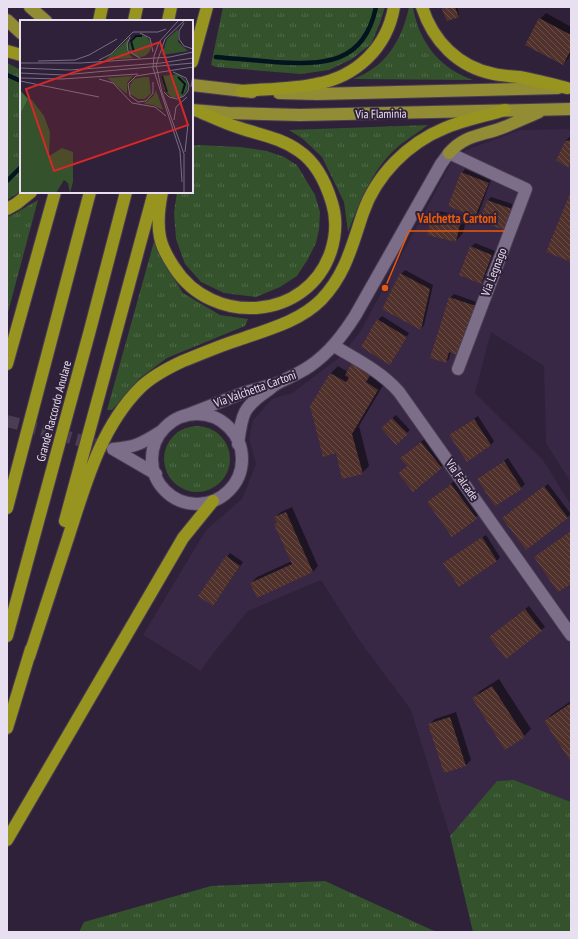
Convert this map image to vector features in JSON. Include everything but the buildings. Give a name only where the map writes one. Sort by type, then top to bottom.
[{"type":"highway","points":[[30,7],[45,20]]},
{"type":"highway","points":[[99,20],[102,7]]},
{"type":"highway","points":[[134,20],[137,7]]},
{"type":"highway","points":[[168,20],[172,7]]},
{"type":"highway","points":[[193,58],[206,7]]},
{"type":"highway","points":[[242,91],[316,84],[352,70],[375,51],[385,36],[392,18],[394,7]]},
{"type":"highway","points":[[422,7],[429,27],[440,42],[454,56],[470,66],[495,74],[569,88]]},
{"type":"highway","points":[[7,20],[20,32]]},
{"type":"highway","points":[[7,51],[20,54]]},
{"type":"highway","name":"Via Flaminia","points":[[193,85],[205,88],[242,91],[317,94],[569,88]]},
{"type":"highway","name":"Via Flaminia","points":[[195,111],[300,115],[571,109]]},
{"type":"highway","points":[[7,728],[80,501],[97,454],[118,417],[136,392],[152,378],[183,361],[280,326],[310,309],[330,290],[343,270],[352,250],[367,202],[381,178],[397,160],[423,139],[444,128],[505,110]]},
{"type":"highway","points":[[449,153],[459,144],[474,135],[494,130],[544,110]]},
{"type":"highway","points":[[162,193],[158,225],[160,238],[168,257],[178,273],[192,288],[210,300],[220,304],[230,307],[251,309],[271,306],[289,299],[310,285],[329,257],[335,233],[336,221],[325,181],[318,169],[301,152],[281,140],[239,128],[195,111]]},
{"type":"highway","points":[[7,209],[30,193]]},
{"type":"highway","points":[[7,364],[55,193]]},
{"type":"highway","name":"Grande Raccordo Anulare","points":[[7,508],[90,193]]},
{"type":"highway","name":"Grande Raccordo Anulare","points":[[7,636],[126,193]]},
{"type":"highway","points":[[29,657],[154,193]]},
{"type":"highway","points":[[7,840],[183,538],[213,501]]},
{"type":"street","name":"Via Valchetta Cartoni","points":[[184,416],[191,414],[203,414],[220,421],[232,433],[238,444],[241,458],[239,474],[234,485],[213,501],[207,503],[194,504],[178,500],[168,493],[156,474],[153,463],[153,451],[156,440],[161,432],[172,421],[184,416],[247,392],[278,383],[304,370],[334,346],[355,316],[441,164],[449,153]]},
{"type":"street","name":"Via Legnago","points":[[449,153],[526,189],[458,369]]},
{"type":"street","name":"Via Falcade","points":[[334,346],[372,369],[394,386],[399,392],[571,635]]},
{"type":"street","points":[[238,444],[242,420],[247,408],[254,400],[278,383]]},
{"type":"street","points":[[156,474],[113,449],[128,448],[140,445],[161,432]]},
{"type":"shaded area","points":[[571,129],[571,483],[546,443],[544,366],[491,332],[475,393],[543,460],[571,505],[571,802],[514,780],[497,781],[450,836],[411,710],[359,640],[321,580],[248,611],[211,656],[201,671],[143,635],[206,530],[242,499],[256,464],[249,439],[253,420],[272,399],[292,393],[340,357],[360,332],[451,163],[466,150],[520,130]]},
{"type":"green space","points":[[223,7],[385,7],[371,44],[352,59],[329,70],[301,74],[216,67],[211,65]]},
{"type":"green space","points":[[409,7],[413,7],[420,31],[432,52],[450,68],[473,80],[353,79],[365,74],[375,67],[391,51],[402,30]]},
{"type":"green space","points":[[7,63],[20,70],[20,192],[7,200]]},
{"type":"green space","points":[[428,125],[400,145],[382,164],[368,185],[348,232],[344,202],[322,157],[303,139],[289,130]]},
{"type":"green space","points":[[193,146],[240,147],[267,151],[284,157],[297,165],[315,195],[320,212],[319,230],[316,243],[297,276],[280,287],[256,297],[224,293],[201,282],[185,264],[176,239],[174,213],[177,193],[193,193]]},
{"type":"green space","points":[[38,200],[7,316],[7,217]]},
{"type":"green space","points":[[155,238],[161,258],[183,293],[220,315],[248,319],[245,326],[167,358],[140,378],[112,410],[107,410]]},
{"type":"green space","points":[[197,426],[209,429],[220,436],[227,447],[230,459],[227,471],[220,482],[209,489],[197,492],[185,489],[174,482],[167,471],[164,459],[167,447],[174,436],[185,429]]},
{"type":"green space","points":[[514,780],[571,802],[571,932],[473,932],[450,836],[497,781]]},
{"type":"green space","points":[[325,881],[438,932],[79,932],[84,922],[211,886]]},
{"type":"waterway","points":[[216,57],[292,63],[325,61],[339,57],[351,51],[362,40],[370,26],[376,7]]},
{"type":"waterway","points":[[7,75],[20,81]]},
{"type":"waterway","points":[[7,181],[20,168]]},
{"type":"tunnel","points":[[7,421],[113,449]]},
{"type":"place","name":"Valchetta Cartoni","points":[[385,288]]}]
